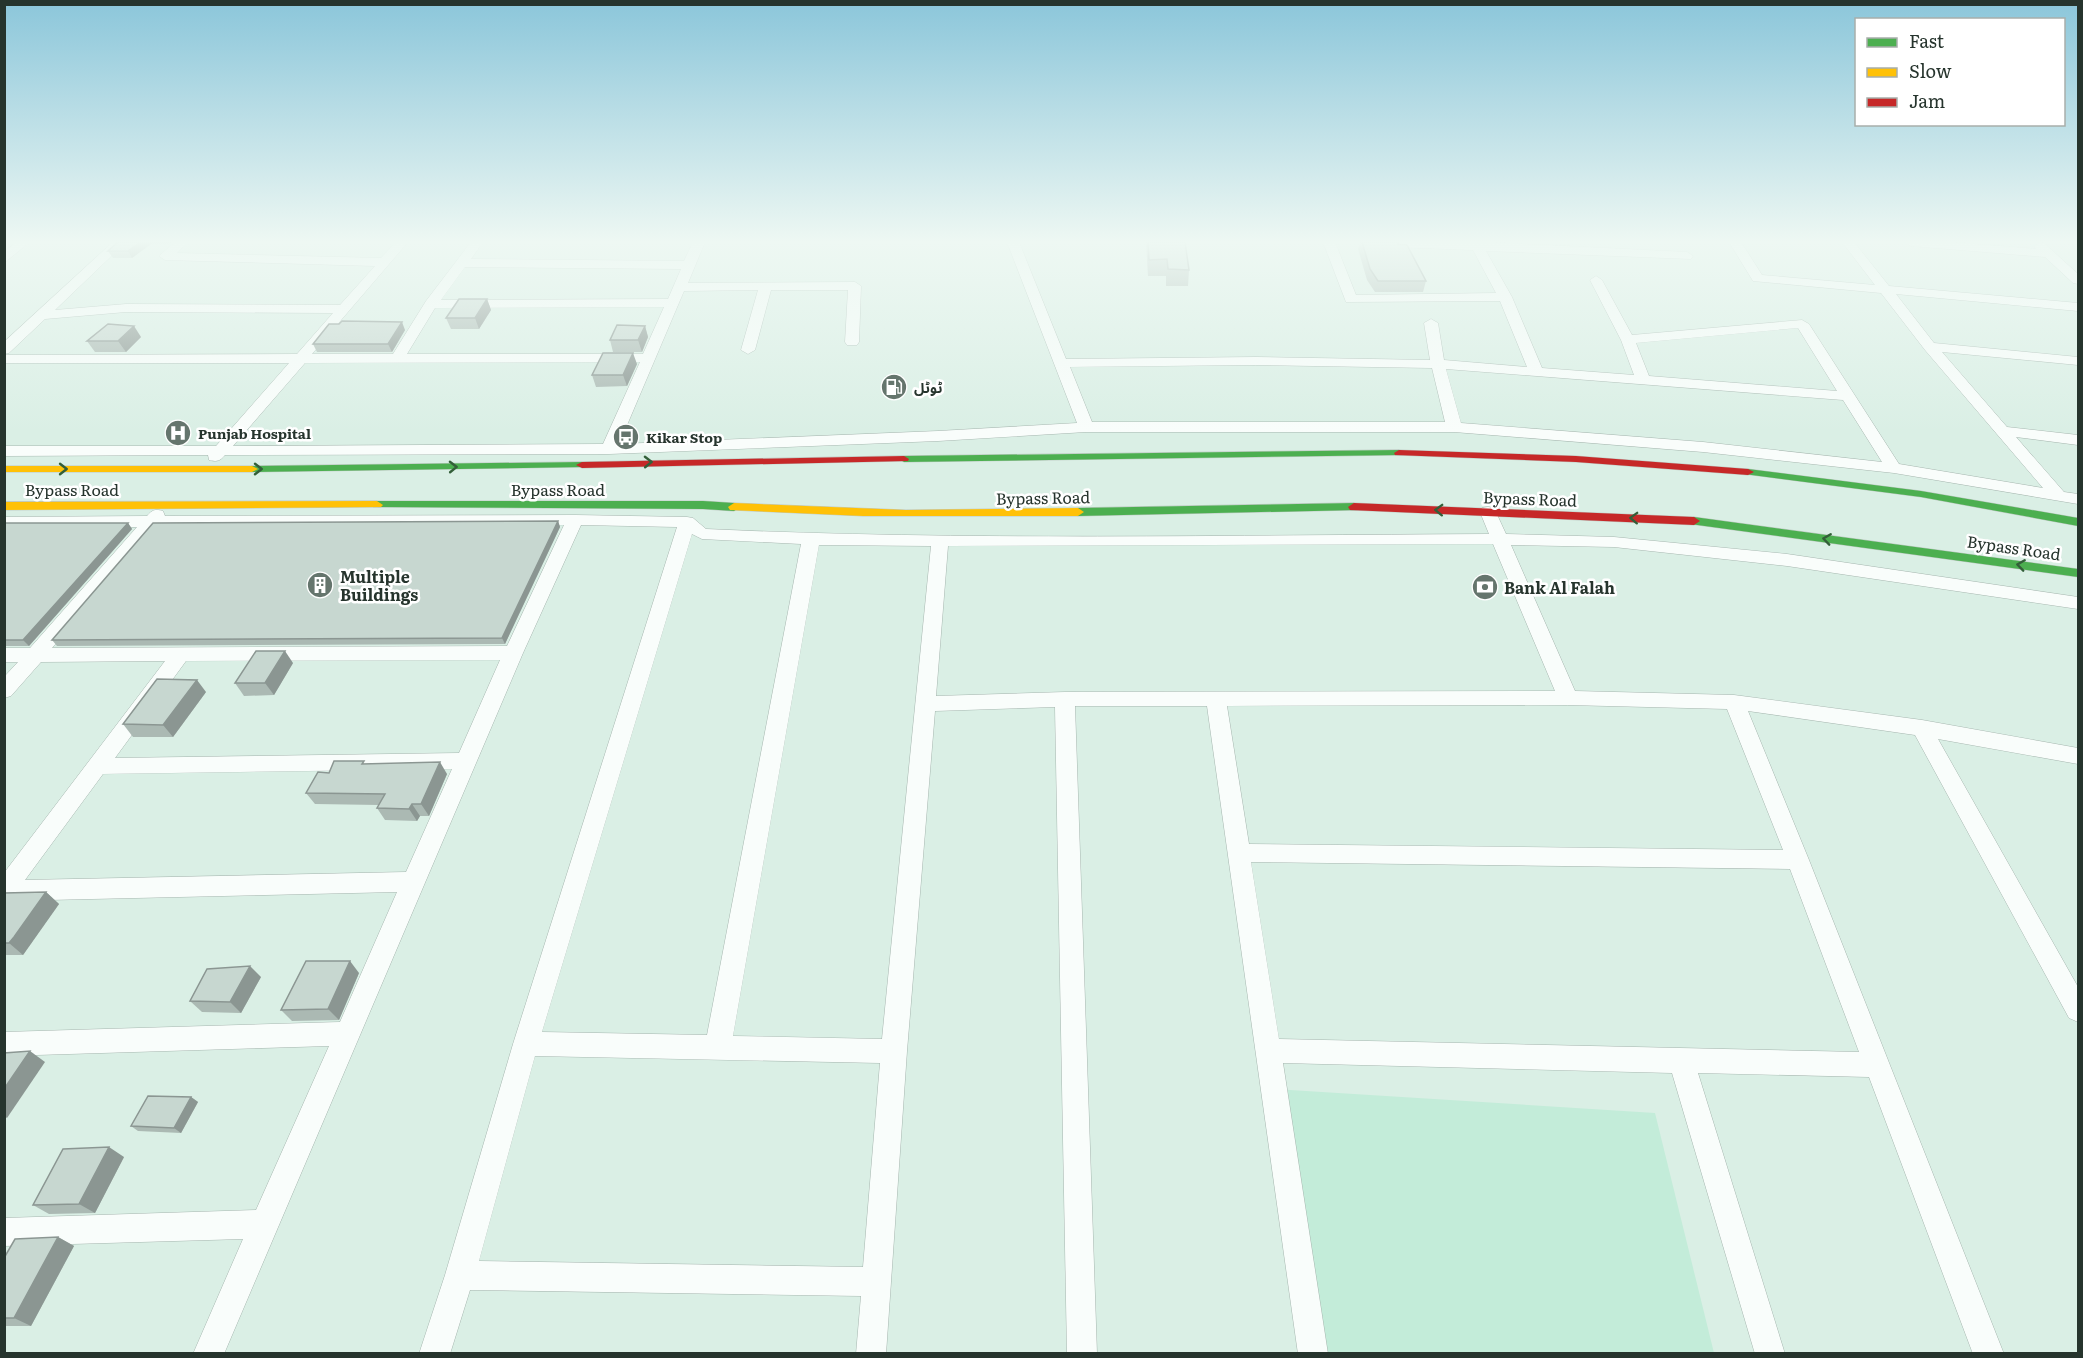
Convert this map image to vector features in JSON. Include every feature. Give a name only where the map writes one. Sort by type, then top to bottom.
[{"type":"main road","points":[[4,469],[356,469],[1334,452],[1494,454],[1658,464],[1836,482],[2079,522]]},
{"type":"main road","name":"Bypass Road","points":[[4,506],[703,505],[822,513],[908,515],[1372,507],[1695,521],[2079,573]]},
{"type":"street","points":[[4,350],[52,305]]},
{"type":"street","points":[[206,469],[346,305]]},
{"type":"street","points":[[397,359],[431,305]]},
{"type":"street","points":[[609,448],[671,305]]},
{"type":"street","points":[[748,350],[760,305]]},
{"type":"street","points":[[852,342],[854,305]]},
{"type":"street","points":[[1039,305],[1086,428]]},
{"type":"street","points":[[1509,305],[1536,370]]},
{"type":"street","points":[[1610,305],[1628,340],[1643,379]]},
{"type":"street","points":[[1898,305],[1930,347],[2057,494]]},
{"type":"street","points":[[2061,305],[2079,307]]},
{"type":"street","points":[[42,315],[126,308],[343,309]]},
{"type":"street","points":[[1431,323],[1438,364],[1454,427]]},
{"type":"street","points":[[1628,340],[1802,324],[1894,468]]},
{"type":"street","points":[[1930,347],[2079,361]]},
{"type":"street","points":[[4,359],[648,358]]},
{"type":"street","points":[[1062,363],[1256,361],[1438,364],[1849,396]]},
{"type":"street","points":[[4,451],[609,448],[1086,428],[1454,427],[1703,447],[1894,468],[2079,499]]},
{"type":"street","points":[[2003,431],[2079,440]]},
{"type":"street","points":[[4,691],[164,506]]},
{"type":"street","points":[[1488,512],[1568,698]]},
{"type":"street","points":[[208,1353],[513,653],[575,520]]},
{"type":"street","points":[[4,522],[575,520],[687,522],[702,534],[811,539],[940,541],[1499,539],[1614,542],[1681,547],[1787,560],[2079,603]]},
{"type":"street","points":[[434,1353],[460,1275],[526,1044],[687,522]]},
{"type":"street","points":[[718,1047],[811,539]]},
{"type":"street","points":[[871,1353],[894,1051],[940,541]]},
{"type":"street","points":[[4,655],[513,653]]},
{"type":"street","points":[[5,891],[180,655]]},
{"type":"street","points":[[927,704],[1065,699],[1568,698],[1734,702],[1922,728],[2079,756]]},
{"type":"street","points":[[1065,699],[1082,1353]]},
{"type":"street","points":[[1216,699],[1313,1353]]},
{"type":"street","points":[[1734,702],[1798,860],[1989,1353]]},
{"type":"street","points":[[1922,728],[2079,1010]]},
{"type":"street","points":[[97,766],[466,761]]},
{"type":"street","points":[[1239,853],[1798,860]]},
{"type":"street","points":[[5,891],[413,882]]},
{"type":"street","points":[[4,1044],[347,1034]]},
{"type":"street","points":[[526,1044],[894,1051]]},
{"type":"street","points":[[1268,1051],[1878,1065]]},
{"type":"street","points":[[1682,1062],[1770,1353]]},
{"type":"street","points":[[4,1232],[264,1224]]},
{"type":"street","points":[[460,1275],[878,1282]]},
{"type":"green space","points":[[1274,1089],[1655,1113],[1714,1353],[1312,1353]]},
{"type":"building","points":[[455,305],[483,305],[475,318],[446,318]]},
{"type":"building","points":[[342,321],[402,322],[388,344],[313,344],[329,324],[339,324]]},
{"type":"building","points":[[108,324],[134,326],[118,341],[87,341]]},
{"type":"building","points":[[617,325],[645,326],[638,340],[610,340]]},
{"type":"building","points":[[603,353],[633,353],[623,375],[592,375]]},
{"type":"building","name":"Multiple Buildings","points":[[558,521],[502,638],[52,640],[153,523]]},
{"type":"building","points":[[4,523],[128,523],[23,640],[4,640]]},
{"type":"building","points":[[256,651],[285,651],[265,683],[235,683]]},
{"type":"building","points":[[157,679],[197,680],[163,725],[123,724]]},
{"type":"building","points":[[334,761],[364,761],[362,764],[440,762],[421,804],[412,804],[409,809],[377,808],[385,794],[306,793],[318,772],[329,773]]},
{"type":"building","points":[[46,892],[14,937],[9,943],[4,943],[4,893]]},
{"type":"building","points":[[306,961],[350,961],[328,1009],[281,1010]]},
{"type":"building","points":[[250,966],[230,1002],[190,1001],[207,969]]},
{"type":"building","points":[[30,1051],[4,1089],[4,1053]]},
{"type":"building","points":[[148,1096],[191,1097],[174,1128],[131,1126]]},
{"type":"building","points":[[109,1147],[79,1204],[33,1205],[63,1149]]},
{"type":"building","points":[[58,1237],[14,1318],[4,1318],[4,1258],[15,1239]]},
{"type":"traffic: fast","points":[[904,459],[1399,453]]},
{"type":"traffic: fast","points":[[252,469],[582,465]]},
{"type":"traffic: fast","points":[[1748,472],[1921,494],[2078,522]]},
{"type":"traffic: fast","points":[[377,505],[703,505],[734,507]]},
{"type":"traffic: fast","points":[[1078,512],[1354,507]]},
{"type":"traffic: fast","points":[[1694,521],[2078,573]]},
{"type":"traffic: slow","points":[[4,469],[252,469]]},
{"type":"traffic: slow","points":[[4,506],[377,505]]},
{"type":"traffic: slow","points":[[734,507],[906,513],[1078,512]]},
{"type":"traffic: jam","points":[[1399,453],[1576,459],[1748,472]]},
{"type":"traffic: jam","points":[[582,465],[904,459]]},
{"type":"traffic: jam","points":[[1354,507],[1694,521]]},
{"type":"place","name":"ٹوٹل","points":[[894,387]]},
{"type":"place","name":"Punjab Hospital","points":[[178,433]]},
{"type":"place","name":"Kikar Stop","points":[[626,437]]},
{"type":"place","name":"Multiple Buildings","points":[[320,585]]},
{"type":"place","name":"Bank Al Falah","points":[[1485,587]]}]
